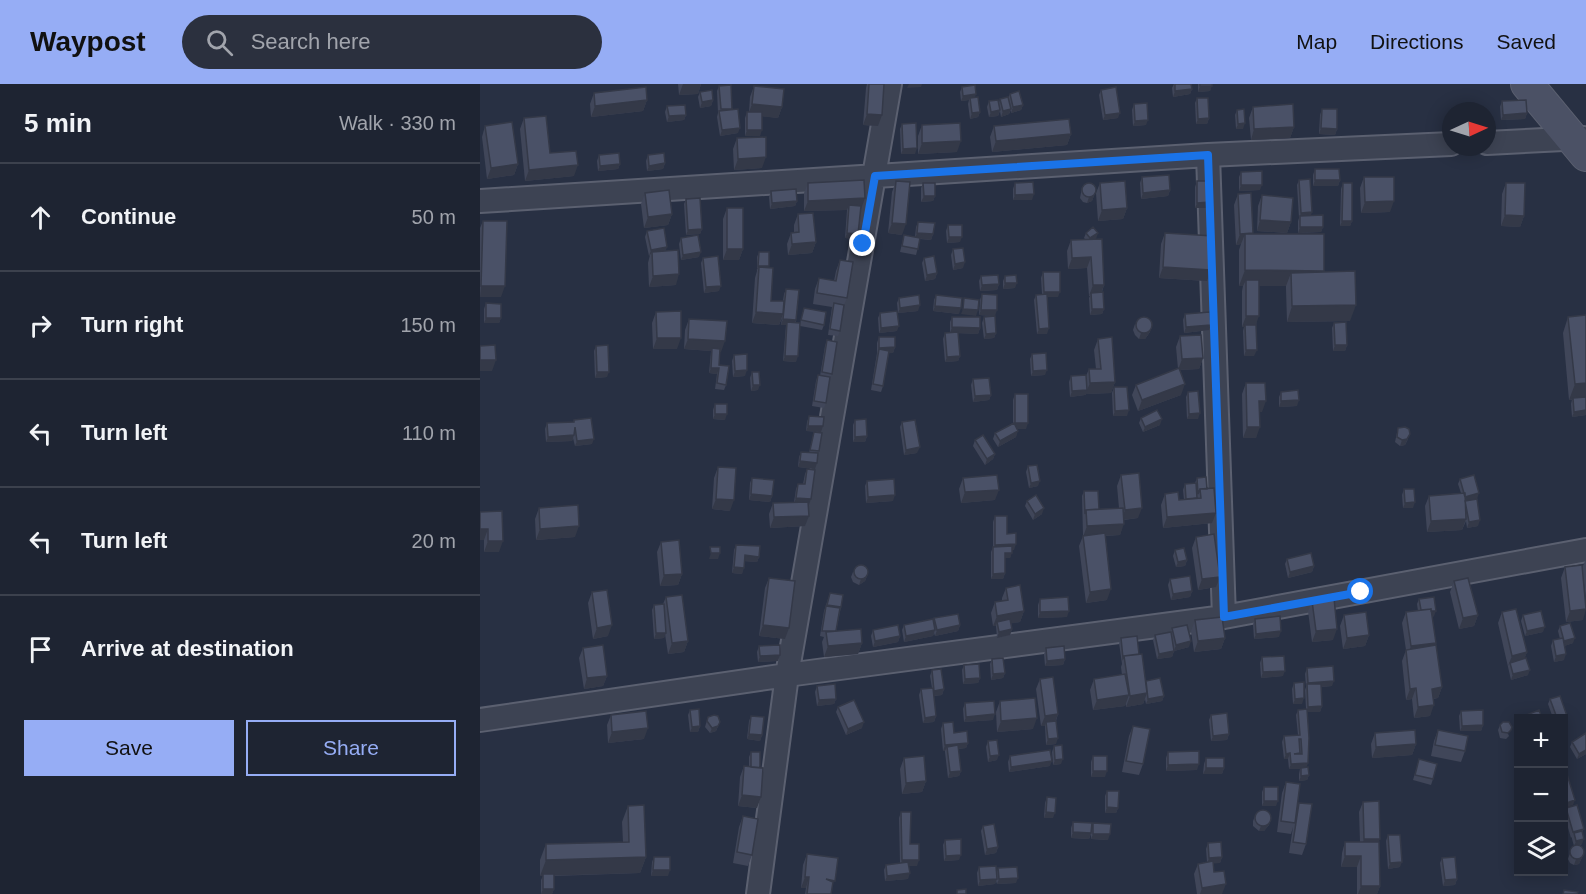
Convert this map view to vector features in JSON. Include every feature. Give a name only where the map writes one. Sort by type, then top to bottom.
[{"type":"main road","points":[[1527,84],[1581,144]]},
{"type":"street","points":[[758,894],[787,675],[890,84]]},
{"type":"street","points":[[1496,143],[1581,144]]},
{"type":"street","points":[[480,201],[1208,155],[1442,144]]},
{"type":"street","points":[[1208,155],[1224,617]]},
{"type":"street","points":[[480,720],[787,675],[1224,617],[1586,550]]},
{"type":"building","points":[[869,84],[884,84],[882,115],[867,114]]},
{"type":"building","points":[[1175,84],[1191,84],[1192,89],[1175,91]]},
{"type":"building","points":[[1200,84],[1212,84],[1212,86],[1200,86]]},
{"type":"building","points":[[731,85],[732,109],[721,109],[719,86]]},
{"type":"building","points":[[975,85],[976,94],[963,96],[962,87]]},
{"type":"building","points":[[754,86],[784,89],[782,107],[752,104]]},
{"type":"building","points":[[646,87],[647,100],[595,106],[594,93]]},
{"type":"building","points":[[1116,87],[1120,113],[1105,115],[1101,90]]},
{"type":"building","points":[[712,90],[713,100],[702,102],[700,92]]},
{"type":"building","points":[[1019,91],[1023,105],[1013,107],[1010,94]]},
{"type":"building","points":[[978,97],[980,112],[972,113],[970,98]]},
{"type":"building","points":[[1008,97],[1011,109],[1003,111],[1000,99]]},
{"type":"building","points":[[1197,98],[1208,98],[1209,118],[1198,119]]},
{"type":"building","points":[[998,100],[1000,110],[991,112],[989,101]]},
{"type":"building","points":[[1526,100],[1527,113],[1503,115],[1502,101]]},
{"type":"building","points":[[1147,103],[1148,120],[1135,121],[1134,104]]},
{"type":"building","points":[[1293,104],[1294,127],[1254,129],[1253,107]]},
{"type":"building","points":[[685,105],[686,115],[669,116],[667,106]]},
{"type":"building","points":[[738,109],[740,128],[722,130],[719,111]]},
{"type":"building","points":[[1244,109],[1245,123],[1238,124],[1237,110]]},
{"type":"building","points":[[1322,109],[1337,109],[1337,129],[1321,128]]},
{"type":"building","points":[[747,112],[762,112],[762,130],[747,130]]},
{"type":"building","points":[[546,116],[550,153],[576,151],[578,165],[529,170],[524,118]]},
{"type":"building","points":[[1069,119],[1071,134],[996,141],[994,126]]},
{"type":"building","points":[[512,122],[518,164],[491,168],[485,126]]},
{"type":"building","points":[[916,123],[917,148],[903,149],[902,124]]},
{"type":"building","points":[[960,123],[961,141],[922,143],[922,125]]},
{"type":"building","points":[[766,137],[766,157],[738,159],[737,138]]},
{"type":"building","points":[[619,153],[620,164],[600,166],[599,155]]},
{"type":"building","points":[[664,153],[665,163],[649,166],[648,155]]},
{"type":"building","points":[[1315,169],[1339,169],[1340,180],[1315,180]]},
{"type":"building","points":[[1262,171],[1262,185],[1241,185],[1241,172]]},
{"type":"building","points":[[1169,175],[1170,190],[1143,193],[1142,177]]},
{"type":"building","points":[[1364,177],[1394,177],[1394,201],[1365,202]]},
{"type":"building","points":[[1310,179],[1312,212],[1301,213],[1299,180]]},
{"type":"building","points":[[864,180],[865,198],[808,201],[808,183]]},
{"type":"building","points":[[896,181],[910,182],[906,224],[892,223]]},
{"type":"building","points":[[1125,181],[1127,208],[1102,210],[1100,183]]},
{"type":"building","points":[[1197,181],[1210,181],[1210,202],[1197,203]]},
{"type":"building","points":[[1033,182],[1034,194],[1015,195],[1015,183]]},
{"type":"building","points":[[923,183],[935,183],[935,196],[924,196]]},
{"type":"building","points":[[1089,183],[1094,185],[1096,190],[1094,195],[1089,197],[1084,195],[1082,190],[1084,185]]},
{"type":"building","points":[[1343,183],[1352,183],[1352,221],[1342,221]]},
{"type":"building","points":[[1506,183],[1525,183],[1524,216],[1505,215]]},
{"type":"building","points":[[796,189],[797,201],[772,203],[771,191]]},
{"type":"building","points":[[669,190],[672,214],[648,217],[645,193]]},
{"type":"building","points":[[1251,193],[1253,233],[1240,234],[1238,194]]},
{"type":"building","points":[[1262,195],[1293,198],[1291,222],[1260,220]]},
{"type":"building","points":[[700,198],[702,229],[688,230],[686,199]]},
{"type":"building","points":[[849,205],[861,206],[858,234],[847,233]]},
{"type":"building","points":[[727,208],[743,208],[743,249],[727,249]]},
{"type":"building","points":[[813,213],[816,242],[792,244],[791,233],[799,232],[798,214]]},
{"type":"building","points":[[1323,215],[1323,227],[1300,227],[1300,216]]},
{"type":"building","points":[[483,221],[507,221],[505,286],[481,286]]},
{"type":"building","points":[[918,222],[935,223],[933,234],[917,233]]},
{"type":"building","points":[[948,225],[962,225],[962,237],[949,237]]},
{"type":"building","points":[[1093,227],[1098,233],[1090,238],[1086,233]]},
{"type":"building","points":[[664,228],[667,247],[651,250],[647,231]]},
{"type":"building","points":[[1165,233],[1213,236],[1211,270],[1163,267]]},
{"type":"building","points":[[1245,234],[1324,234],[1324,271],[1245,270]]},
{"type":"building","points":[[698,235],[701,252],[683,255],[681,238]]},
{"type":"building","points":[[904,235],[920,238],[918,249],[902,246]]},
{"type":"building","points":[[1102,239],[1104,285],[1093,285],[1091,257],[1072,258],[1071,240]]},
{"type":"building","points":[[963,248],[965,262],[955,264],[953,249]]},
{"type":"building","points":[[678,250],[679,274],[653,276],[652,252]]},
{"type":"building","points":[[759,252],[769,252],[769,266],[758,266]]},
{"type":"building","points":[[718,256],[721,286],[706,287],[703,258]]},
{"type":"building","points":[[934,256],[937,273],[927,275],[924,258]]},
{"type":"building","points":[[840,260],[853,262],[847,298],[817,293],[819,278],[836,281]]},
{"type":"building","points":[[759,267],[773,268],[771,301],[784,301],[783,314],[756,312]]},
{"type":"building","points":[[1355,271],[1356,305],[1292,306],[1291,273]]},
{"type":"building","points":[[1043,272],[1060,272],[1060,292],[1044,292]]},
{"type":"building","points":[[998,275],[999,284],[982,285],[981,276]]},
{"type":"building","points":[[1016,275],[1017,283],[1005,283],[1005,276]]},
{"type":"building","points":[[1246,280],[1259,280],[1259,316],[1246,316]]},
{"type":"building","points":[[786,289],[799,290],[796,320],[783,319]]},
{"type":"building","points":[[1103,292],[1104,309],[1092,309],[1091,293]]},
{"type":"building","points":[[982,294],[997,295],[997,310],[981,310]]},
{"type":"building","points":[[1047,294],[1049,328],[1039,329],[1036,295]]},
{"type":"building","points":[[919,295],[920,305],[900,308],[899,298]]},
{"type":"building","points":[[936,295],[962,298],[961,308],[935,306]]},
{"type":"building","points":[[964,298],[979,300],[978,310],[963,309]]},
{"type":"building","points":[[486,303],[501,304],[501,318],[486,318]]},
{"type":"building","points":[[834,303],[844,305],[840,331],[830,329]]},
{"type":"building","points":[[804,308],[826,312],[824,325],[801,320]]},
{"type":"building","points":[[681,311],[681,338],[657,338],[656,312]]},
{"type":"building","points":[[897,311],[899,326],[881,328],[880,313]]},
{"type":"building","points":[[1210,312],[1211,325],[1186,327],[1185,314]]},
{"type":"building","points":[[1586,315],[1586,383],[1575,384],[1568,317]]},
{"type":"building","points":[[995,316],[996,333],[986,334],[984,317]]},
{"type":"building","points":[[952,317],[980,317],[980,328],[952,327]]},
{"type":"building","points":[[1141,317],[1147,317],[1152,325],[1150,331],[1141,333],[1136,328],[1136,322]]},
{"type":"building","points":[[689,319],[727,321],[725,341],[688,339]]},
{"type":"building","points":[[787,322],[800,323],[798,356],[785,356]]},
{"type":"building","points":[[1346,322],[1347,345],[1335,345],[1334,323]]},
{"type":"building","points":[[1245,325],[1256,325],[1257,350],[1246,350]]},
{"type":"building","points":[[958,332],[960,356],[947,357],[945,333]]},
{"type":"building","points":[[1201,335],[1203,358],[1182,359],[1180,336]]},
{"type":"building","points":[[879,337],[895,337],[895,347],[879,348]]},
{"type":"building","points":[[1112,337],[1115,382],[1090,383],[1089,369],[1101,369],[1098,339]]},
{"type":"building","points":[[827,340],[837,342],[832,374],[822,372]]},
{"type":"building","points":[[495,345],[496,360],[480,360],[480,346]]},
{"type":"building","points":[[608,345],[609,372],[597,372],[596,346]]},
{"type":"building","points":[[712,348],[720,349],[719,365],[729,366],[726,385],[717,383],[719,368],[711,368]]},
{"type":"building","points":[[879,349],[889,351],[883,386],[873,384]]},
{"type":"building","points":[[1046,353],[1047,370],[1033,371],[1032,354]]},
{"type":"building","points":[[747,354],[747,370],[735,371],[734,355]]},
{"type":"building","points":[[1179,368],[1185,384],[1142,400],[1136,385]]},
{"type":"building","points":[[752,372],[759,372],[760,385],[753,385]]},
{"type":"building","points":[[818,375],[830,377],[826,403],[814,401]]},
{"type":"building","points":[[1086,375],[1087,390],[1072,391],[1071,376]]},
{"type":"building","points":[[989,378],[991,395],[975,396],[973,379]]},
{"type":"building","points":[[1246,383],[1265,383],[1266,401],[1259,401],[1260,427],[1247,427]]},
{"type":"building","points":[[1114,387],[1127,387],[1129,410],[1115,411]]},
{"type":"building","points":[[1298,390],[1299,400],[1281,401],[1281,392]]},
{"type":"building","points":[[1198,391],[1200,413],[1189,414],[1188,392]]},
{"type":"building","points":[[1015,394],[1028,394],[1028,423],[1015,423]]},
{"type":"building","points":[[1586,397],[1586,410],[1574,412],[1573,398]]},
{"type":"building","points":[[715,404],[727,404],[727,414],[715,414]]},
{"type":"building","points":[[1157,410],[1162,419],[1145,427],[1141,418]]},
{"type":"building","points":[[809,416],[824,417],[823,426],[808,426]]},
{"type":"building","points":[[591,418],[594,439],[577,441],[575,427],[574,435],[548,437],[547,423],[574,422],[574,420]]},
{"type":"building","points":[[866,419],[867,436],[855,437],[855,420]]},
{"type":"building","points":[[915,420],[920,447],[906,450],[902,422]]},
{"type":"building","points":[[1014,423],[1018,431],[1000,441],[995,433]]},
{"type":"building","points":[[1398,428],[1409,429],[1410,434],[1407,439],[1402,440],[1397,437]]},
{"type":"building","points":[[814,432],[822,433],[819,451],[810,450]]},
{"type":"building","points":[[983,435],[995,454],[987,459],[975,440]]},
{"type":"building","points":[[801,452],[818,453],[817,463],[800,461]]},
{"type":"building","points":[[1037,465],[1040,481],[1031,483],[1028,466]]},
{"type":"building","points":[[718,467],[736,468],[734,500],[716,499]]},
{"type":"building","points":[[807,469],[815,470],[811,499],[796,498],[798,484],[805,484]]},
{"type":"building","points":[[1139,473],[1142,508],[1125,510],[1121,475]]},
{"type":"building","points":[[997,475],[999,490],[965,492],[963,478]]},
{"type":"building","points":[[1474,475],[1479,493],[1465,497],[1460,479]]},
{"type":"building","points":[[1206,477],[1207,489],[1200,489],[1198,494],[1197,478]]},
{"type":"building","points":[[752,478],[774,480],[772,496],[751,494]]},
{"type":"building","points":[[894,479],[895,495],[868,497],[867,481]]},
{"type":"building","points":[[1196,483],[1197,498],[1186,499],[1185,484]]},
{"type":"building","points":[[1214,488],[1216,513],[1167,517],[1165,494],[1178,492],[1179,500],[1201,498],[1200,489]]},
{"type":"building","points":[[1404,489],[1414,489],[1415,502],[1405,503]]},
{"type":"building","points":[[1084,491],[1098,491],[1099,509],[1086,510],[1085,514]]},
{"type":"building","points":[[1465,493],[1466,519],[1431,521],[1429,496]]},
{"type":"building","points":[[1036,495],[1044,508],[1035,514],[1027,501]]},
{"type":"building","points":[[1477,499],[1480,520],[1469,522],[1465,501]]},
{"type":"building","points":[[808,502],[809,516],[774,517],[773,503]]},
{"type":"building","points":[[578,505],[579,526],[540,529],[539,508]]},
{"type":"building","points":[[1123,508],[1124,524],[1087,526],[1086,510]]},
{"type":"building","points":[[502,511],[503,541],[488,541],[488,529],[480,529],[480,512]]},
{"type":"building","points":[[995,516],[1007,516],[1007,534],[1016,533],[1016,544],[995,545]]},
{"type":"building","points":[[1105,533],[1111,589],[1090,592],[1083,536]]},
{"type":"building","points":[[1214,534],[1220,577],[1202,579],[1196,537]]},
{"type":"building","points":[[679,540],[682,574],[664,575],[661,542]]},
{"type":"building","points":[[736,545],[760,546],[759,557],[745,555],[744,568],[734,567]]},
{"type":"building","points":[[1012,546],[1012,553],[1005,553],[1005,573],[993,574],[993,547]]},
{"type":"building","points":[[710,547],[720,547],[720,553],[711,553]]},
{"type":"building","points":[[1184,548],[1187,560],[1178,562],[1175,550]]},
{"type":"building","points":[[1311,553],[1314,566],[1290,572],[1287,559]]},
{"type":"building","points":[[861,565],[866,567],[868,572],[866,577],[861,579],[856,577],[854,572],[856,567]]},
{"type":"building","points":[[1582,565],[1586,609],[1570,611],[1565,567]]},
{"type":"building","points":[[1190,576],[1192,591],[1173,594],[1170,579]]},
{"type":"building","points":[[769,578],[795,581],[789,628],[763,625]]},
{"type":"building","points":[[1468,578],[1478,615],[1463,618],[1454,581]]},
{"type":"building","points":[[1020,585],[1024,611],[997,616],[995,602],[1008,600],[1006,588]]},
{"type":"building","points":[[607,590],[612,625],[597,628],[592,592]]},
{"type":"building","points":[[830,593],[843,595],[841,607],[827,605]]},
{"type":"building","points":[[682,595],[688,641],[672,643],[666,597]]},
{"type":"building","points":[[1068,597],[1069,611],[1040,612],[1040,599]]},
{"type":"building","points":[[1434,597],[1436,611],[1421,610],[1419,599]]},
{"type":"building","points":[[1334,598],[1337,629],[1316,631],[1312,601]]},
{"type":"building","points":[[664,604],[666,633],[656,633],[654,605]]},
{"type":"building","points":[[826,606],[840,608],[836,631],[822,631]]},
{"type":"building","points":[[1431,609],[1436,643],[1411,646],[1406,612]]},
{"type":"building","points":[[1516,609],[1527,652],[1512,656],[1502,612]]},
{"type":"building","points":[[1541,611],[1545,627],[1527,631],[1523,615]]},
{"type":"building","points":[[1366,612],[1369,635],[1347,638],[1344,615]]},
{"type":"building","points":[[958,614],[960,625],[937,630],[934,618]]},
{"type":"building","points":[[1280,616],[1281,631],[1256,634],[1255,619]]},
{"type":"building","points":[[1222,617],[1225,638],[1198,641],[1195,620]]},
{"type":"building","points":[[933,619],[935,630],[906,636],[904,625]]},
{"type":"building","points":[[1010,619],[1012,629],[999,632],[997,622]]},
{"type":"building","points":[[1570,623],[1575,638],[1564,641],[1560,626]]},
{"type":"building","points":[[898,625],[900,636],[875,641],[873,630]]},
{"type":"building","points":[[1187,625],[1191,641],[1176,645],[1172,628]]},
{"type":"building","points":[[861,629],[862,643],[828,646],[826,632]]},
{"type":"building","points":[[1171,632],[1174,651],[1159,654],[1155,635]]},
{"type":"building","points":[[1137,636],[1139,654],[1123,658],[1121,638]]},
{"type":"building","points":[[1563,638],[1566,654],[1556,656],[1553,640]]},
{"type":"building","points":[[603,645],[607,676],[587,678],[583,648]]},
{"type":"building","points":[[780,645],[780,655],[760,656],[759,646]]},
{"type":"building","points":[[1436,645],[1442,687],[1432,689],[1434,705],[1418,707],[1416,688],[1410,689],[1406,650]]},
{"type":"building","points":[[1064,646],[1065,659],[1047,661],[1046,648]]},
{"type":"building","points":[[1142,654],[1147,693],[1130,696],[1124,656]]},
{"type":"building","points":[[1284,656],[1285,671],[1263,672],[1262,657]]},
{"type":"building","points":[[1003,658],[1005,673],[993,674],[992,659]]},
{"type":"building","points":[[1526,658],[1530,670],[1513,674],[1510,663]]},
{"type":"building","points":[[979,664],[980,678],[965,679],[964,665]]},
{"type":"building","points":[[1333,666],[1334,681],[1308,683],[1307,668]]},
{"type":"building","points":[[941,669],[944,689],[934,691],[932,670]]},
{"type":"building","points":[[1125,674],[1129,695],[1097,700],[1094,679]]},
{"type":"building","points":[[1053,677],[1058,714],[1045,716],[1040,679]]},
{"type":"building","points":[[1160,678],[1164,696],[1148,699],[1146,681]]},
{"type":"building","points":[[1304,682],[1304,698],[1295,699],[1294,683]]},
{"type":"building","points":[[835,684],[836,699],[819,700],[817,686]]},
{"type":"building","points":[[1307,684],[1321,684],[1322,706],[1308,707]]},
{"type":"building","points":[[933,688],[936,716],[925,718],[921,689]]},
{"type":"building","points":[[1560,696],[1566,714],[1556,714],[1550,699]]},
{"type":"building","points":[[1035,698],[1037,718],[1001,721],[1000,701]]},
{"type":"building","points":[[854,700],[864,722],[848,729],[838,707]]},
{"type":"building","points":[[994,701],[995,714],[966,717],[965,703]]},
{"type":"building","points":[[699,709],[700,726],[692,727],[690,710]]},
{"type":"building","points":[[1307,709],[1308,763],[1291,764],[1290,753],[1286,754],[1284,736],[1300,735],[1298,710]],"holes":[[[1299,739],[1301,739],[1302,754],[1294,754],[1300,753]]]},
{"type":"building","points":[[1483,710],[1483,725],[1462,726],[1461,711]]},
{"type":"building","points":[[1539,710],[1540,714],[1529,714]]},
{"type":"building","points":[[646,711],[648,728],[612,732],[611,715]]},
{"type":"building","points":[[1227,713],[1229,734],[1213,736],[1211,715]]},
{"type":"building","points":[[718,716],[720,722],[718,726],[712,728],[707,721],[708,717]]},
{"type":"building","points":[[751,716],[764,717],[762,735],[749,734]]},
{"type":"building","points":[[1056,721],[1058,738],[1048,739],[1046,722]]},
{"type":"building","points":[[953,722],[954,733],[967,731],[968,743],[945,745],[943,723]]},
{"type":"building","points":[[1503,722],[1509,722],[1512,727],[1508,733],[1502,732],[1500,725]]},
{"type":"building","points":[[1133,726],[1150,729],[1143,764],[1126,761]]},
{"type":"building","points":[[1415,730],[1416,744],[1376,747],[1375,733]]},
{"type":"building","points":[[1438,730],[1468,736],[1465,751],[1435,745]]},
{"type":"building","points":[[1586,733],[1586,750],[1579,754],[1572,742]]},
{"type":"building","points":[[997,740],[999,755],[990,756],[988,741]]},
{"type":"building","points":[[958,745],[961,771],[950,772],[947,747]]},
{"type":"building","points":[[1062,745],[1063,759],[1055,760],[1054,746]]},
{"type":"building","points":[[1050,750],[1052,761],[1011,767],[1010,756]]},
{"type":"building","points":[[1199,751],[1199,764],[1168,765],[1168,752]]},
{"type":"building","points":[[751,752],[760,752],[760,768],[751,767]]},
{"type":"building","points":[[924,756],[926,781],[906,783],[904,758]]},
{"type":"building","points":[[1093,756],[1107,756],[1107,771],[1093,771]]},
{"type":"building","points":[[1206,758],[1224,758],[1224,768],[1206,768]]},
{"type":"building","points":[[1419,759],[1437,764],[1433,779],[1415,775]]},
{"type":"building","points":[[744,766],[763,768],[761,797],[742,795]]},
{"type":"building","points":[[1308,767],[1309,775],[1301,776],[1301,768]]},
{"type":"building","points":[[1568,777],[1575,800],[1568,803]]},
{"type":"building","points":[[1286,782],[1300,784],[1295,823],[1281,821]]},
{"type":"building","points":[[1264,787],[1278,787],[1278,801],[1264,801]]},
{"type":"building","points":[[1107,791],[1119,791],[1118,808],[1107,807]]},
{"type":"building","points":[[1047,797],[1056,798],[1055,813],[1046,812]]},
{"type":"building","points":[[1379,801],[1380,839],[1364,839],[1363,802]]},
{"type":"building","points":[[1299,803],[1312,804],[1306,844],[1293,842]]},
{"type":"building","points":[[644,805],[646,857],[546,860],[546,844],[629,842],[628,806]]},
{"type":"building","points":[[1577,805],[1584,829],[1573,832],[1568,807]]},
{"type":"building","points":[[1263,810],[1271,818],[1263,826],[1255,818]]},
{"type":"building","points":[[901,812],[911,812],[910,844],[919,844],[919,860],[902,860]]},
{"type":"building","points":[[743,816],[758,819],[752,855],[737,852]]},
{"type":"building","points":[[1073,822],[1092,823],[1091,833],[1073,832]]},
{"type":"building","points":[[1093,823],[1111,824],[1110,834],[1093,834]]},
{"type":"building","points":[[994,824],[998,847],[987,849],[983,826]]},
{"type":"building","points":[[1582,831],[1584,839],[1576,841],[1574,833]]},
{"type":"building","points":[[1388,835],[1400,835],[1402,862],[1390,863]]},
{"type":"building","points":[[961,839],[961,855],[946,856],[945,840]]},
{"type":"building","points":[[1221,842],[1222,857],[1209,858],[1208,843]]},
{"type":"building","points":[[1345,842],[1379,842],[1380,886],[1361,886],[1361,856],[1345,856]]},
{"type":"building","points":[[1577,845],[1582,847],[1584,852],[1582,857],[1577,859],[1572,857],[1570,852],[1572,847]]},
{"type":"building","points":[[807,854],[838,858],[835,881],[826,879],[833,882],[831,894],[807,894],[809,877],[805,877]]},
{"type":"building","points":[[654,857],[670,857],[670,870],[653,870]]},
{"type":"building","points":[[1455,857],[1457,879],[1445,880],[1442,858]]},
{"type":"building","points":[[1213,861],[1214,872],[1224,871],[1226,884],[1202,888],[1198,864]]},
{"type":"building","points":[[908,862],[910,873],[887,876],[886,865]]},
{"type":"building","points":[[996,866],[997,879],[980,880],[979,867]]},
{"type":"building","points":[[1017,867],[1018,878],[999,879],[998,868]]},
{"type":"building","points":[[543,874],[554,874],[554,889],[543,889]]},
{"type":"building","points":[[966,889],[966,894],[957,894],[957,890]]},
{"type":"building","points":[[1564,890],[1578,892],[1577,894],[1563,894]]},
{"type":"route","points":[[863,244],[875,176],[1208,155],[1224,617],[1361,592]]}]
